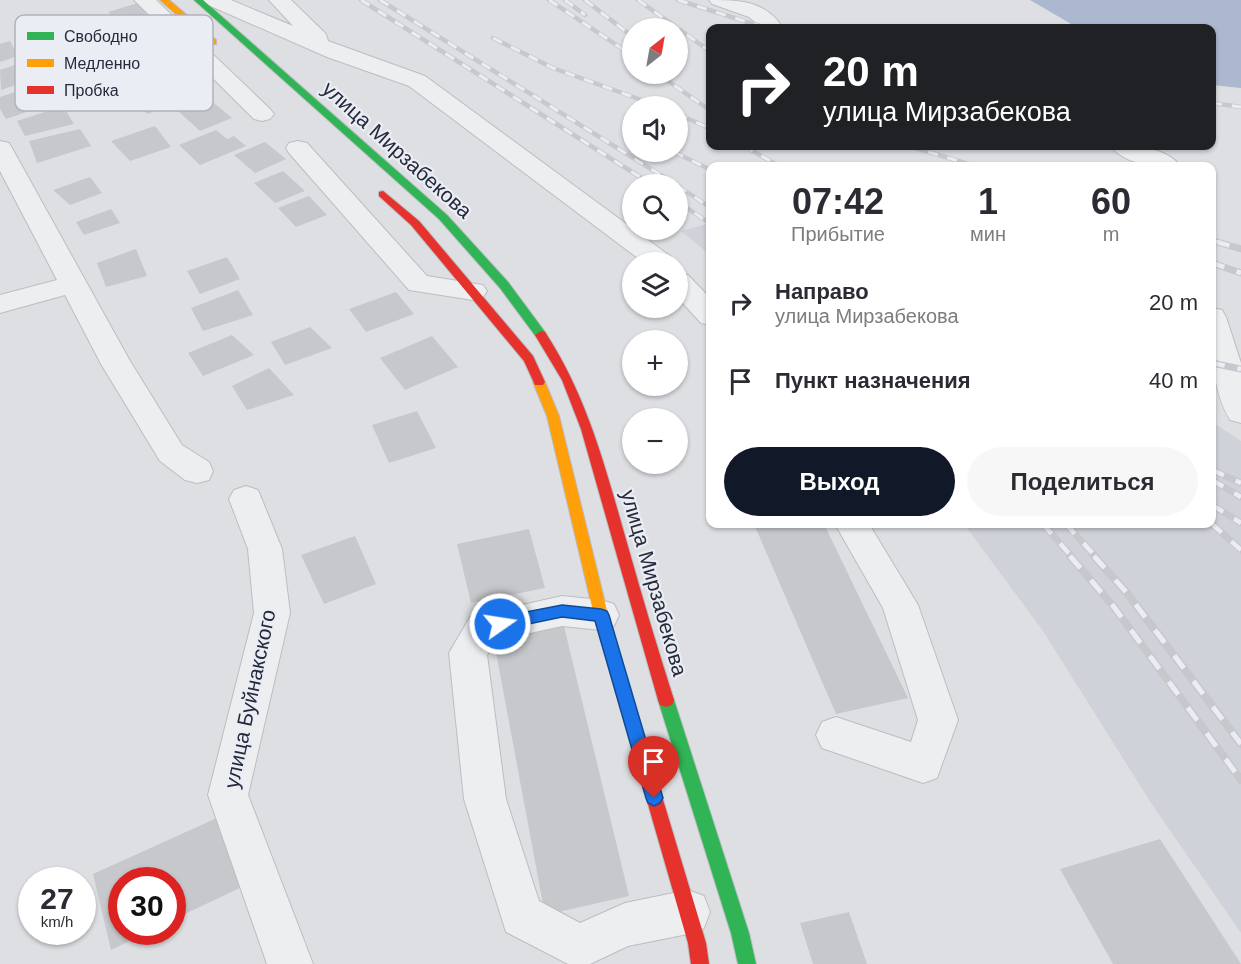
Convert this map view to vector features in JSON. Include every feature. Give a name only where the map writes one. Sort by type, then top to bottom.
[{"type":"main road","points":[[164,0],[181,15]]},
{"type":"main road","name":"улица Мирзабекова","points":[[198,0],[443,217],[504,285],[553,352],[583,412],[637,608],[741,933],[747,964]]},
{"type":"main road","points":[[213,43],[226,54]]},
{"type":"main road","name":"улица Мирзабекова","points":[[373,184],[415,223],[529,358],[553,416],[601,615],[688,912],[700,964]]},
{"type":"street","points":[[144,0],[160,15]]},
{"type":"street","points":[[213,0],[335,52],[417,81],[647,252]]},
{"type":"street","points":[[279,0],[307,30],[335,52]]},
{"type":"street","points":[[719,0],[758,14],[770,24]]},
{"type":"street","points":[[213,67],[262,114]]},
{"type":"street","points":[[0,148],[116,364],[171,453],[197,471]]},
{"type":"street","points":[[298,148],[419,284],[473,291]]},
{"type":"street","points":[[1132,150],[1159,162]]},
{"type":"street","points":[[0,304],[74,284]]},
{"type":"street","points":[[688,292],[706,311]]},
{"type":"street","points":[[1216,330],[1241,412]]},
{"type":"street","name":"улица Буйнакского","points":[[246,499],[265,549],[272,613],[228,795],[290,964]]},
{"type":"street","points":[[836,735],[923,765],[938,720],[900,605],[854,528]]},
{"type":"street","points":[[601,615],[562,611],[483,628],[468,653],[485,799],[522,916],[579,946],[625,925],[688,912]]},
{"type":"shaded area","points":[[706,224],[706,252],[688,237],[688,229]]},
{"type":"shaded area","points":[[1216,425],[1241,441],[1241,933],[1151,803],[1043,631],[967,528],[1216,528]]},
{"type":"water","points":[[1030,0],[1241,0],[1241,88],[1216,85],[1216,24],[1071,24]]},
{"type":"building","points":[[138,3],[151,15],[111,15],[108,12]]},
{"type":"building","points":[[10,41],[15,50],[15,57],[0,62],[0,44]]},
{"type":"building","points":[[15,65],[15,85],[1,90],[0,70]]},
{"type":"building","points":[[15,92],[15,111],[29,111],[6,119],[0,109],[0,97]]},
{"type":"building","points":[[213,102],[232,118],[200,131],[178,111],[213,111]]},
{"type":"building","points":[[48,111],[66,111],[74,124],[25,136],[17,121]]},
{"type":"building","points":[[155,126],[171,147],[130,161],[111,141]]},
{"type":"building","points":[[80,129],[91,146],[37,163],[29,141]]},
{"type":"building","points":[[216,130],[227,139],[234,136],[246,146],[200,165],[179,145]]},
{"type":"building","points":[[265,142],[286,159],[255,173],[234,155]]},
{"type":"building","points":[[283,171],[305,191],[275,203],[254,183]]},
{"type":"building","points":[[90,177],[102,193],[70,205],[53,190]]},
{"type":"building","points":[[309,196],[327,215],[296,227],[278,208]]},
{"type":"building","points":[[111,209],[120,223],[84,235],[76,222]]},
{"type":"building","points":[[136,249],[147,276],[106,287],[97,263]]},
{"type":"building","points":[[227,257],[240,279],[200,294],[187,271]]},
{"type":"building","points":[[238,290],[253,315],[203,331],[191,308]]},
{"type":"building","points":[[396,292],[414,314],[366,332],[349,309]]},
{"type":"building","points":[[310,327],[332,348],[285,365],[271,342]]},
{"type":"building","points":[[232,335],[254,355],[203,376],[188,353]]},
{"type":"building","points":[[432,336],[458,367],[405,390],[380,358]]},
{"type":"building","points":[[269,368],[294,395],[247,410],[232,386]]},
{"type":"building","points":[[417,411],[436,448],[389,463],[372,425]]},
{"type":"building","points":[[756,528],[826,528],[908,698],[836,714]]},
{"type":"building","points":[[529,529],[545,588],[471,603],[457,544]]},
{"type":"building","points":[[355,536],[376,584],[324,604],[301,555]]},
{"type":"building","points":[[562,618],[629,896],[545,915],[492,631]]},
{"type":"building","points":[[219,817],[242,887],[186,913],[186,867],[108,867]]},
{"type":"building","points":[[1160,839],[1241,964],[1113,964],[1060,869]]},
{"type":"building","points":[[108,867],[108,937],[96,887],[96,873]]},
{"type":"building","points":[[849,912],[867,964],[813,964],[800,923]]},
{"type":"building","points":[[110,945],[122,945],[111,950]]},
{"type":"railway","points":[[361,0],[635,174]]},
{"type":"railway","points":[[380,0],[659,174]]},
{"type":"railway","points":[[549,0],[622,49]]},
{"type":"railway","points":[[565,0],[585,15]]},
{"type":"railway","points":[[585,0],[622,29]]},
{"type":"railway","points":[[638,0],[706,48]]},
{"type":"railway","points":[[678,0],[753,24]]},
{"type":"railway","points":[[493,38],[553,68],[630,96]]},
{"type":"railway","points":[[672,84],[706,108]]},
{"type":"railway","points":[[1216,104],[1241,107]]},
{"type":"railway","points":[[688,119],[706,127]]},
{"type":"railway","points":[[751,150],[772,162]]},
{"type":"railway","points":[[922,150],[962,162]]},
{"type":"railway","points":[[688,159],[706,168]]},
{"type":"railway","points":[[688,193],[706,205]]},
{"type":"railway","points":[[688,209],[706,221]]},
{"type":"railway","points":[[1216,241],[1222,243]]},
{"type":"railway","points":[[1217,242],[1241,249]]},
{"type":"railway","points":[[1216,264],[1241,273]]},
{"type":"railway","points":[[1216,364],[1241,369]]},
{"type":"railway","points":[[1216,472],[1241,483]]},
{"type":"railway","points":[[1216,482],[1241,497]]},
{"type":"railway","points":[[1216,507],[1241,523]]},
{"type":"railway","points":[[1047,528],[1072,557]]},
{"type":"railway","points":[[1070,528],[1096,557]]},
{"type":"railway","points":[[1216,528],[1241,550]]},
{"type":"railway","points":[[1070,556],[1114,607],[1241,780]]},
{"type":"railway","points":[[1094,556],[1127,593],[1241,744]]},
{"type":"traffic: fast","points":[[198,0],[443,217],[504,285],[541,335]]},
{"type":"traffic: fast","points":[[666,700],[740,933],[747,964]]},
{"type":"traffic: slow","points":[[164,0],[182,15]]},
{"type":"traffic: slow","points":[[539,382],[553,416],[601,615],[647,773]]},
{"type":"traffic: jam","points":[[383,194],[415,223],[529,359],[539,382]]},
{"type":"traffic: jam","points":[[541,335],[568,380],[587,429],[666,700]]},
{"type":"traffic: jam","points":[[647,773],[697,943],[700,964]]},
{"type":"route","points":[[500,624],[562,611],[601,615],[654,798]]}]
